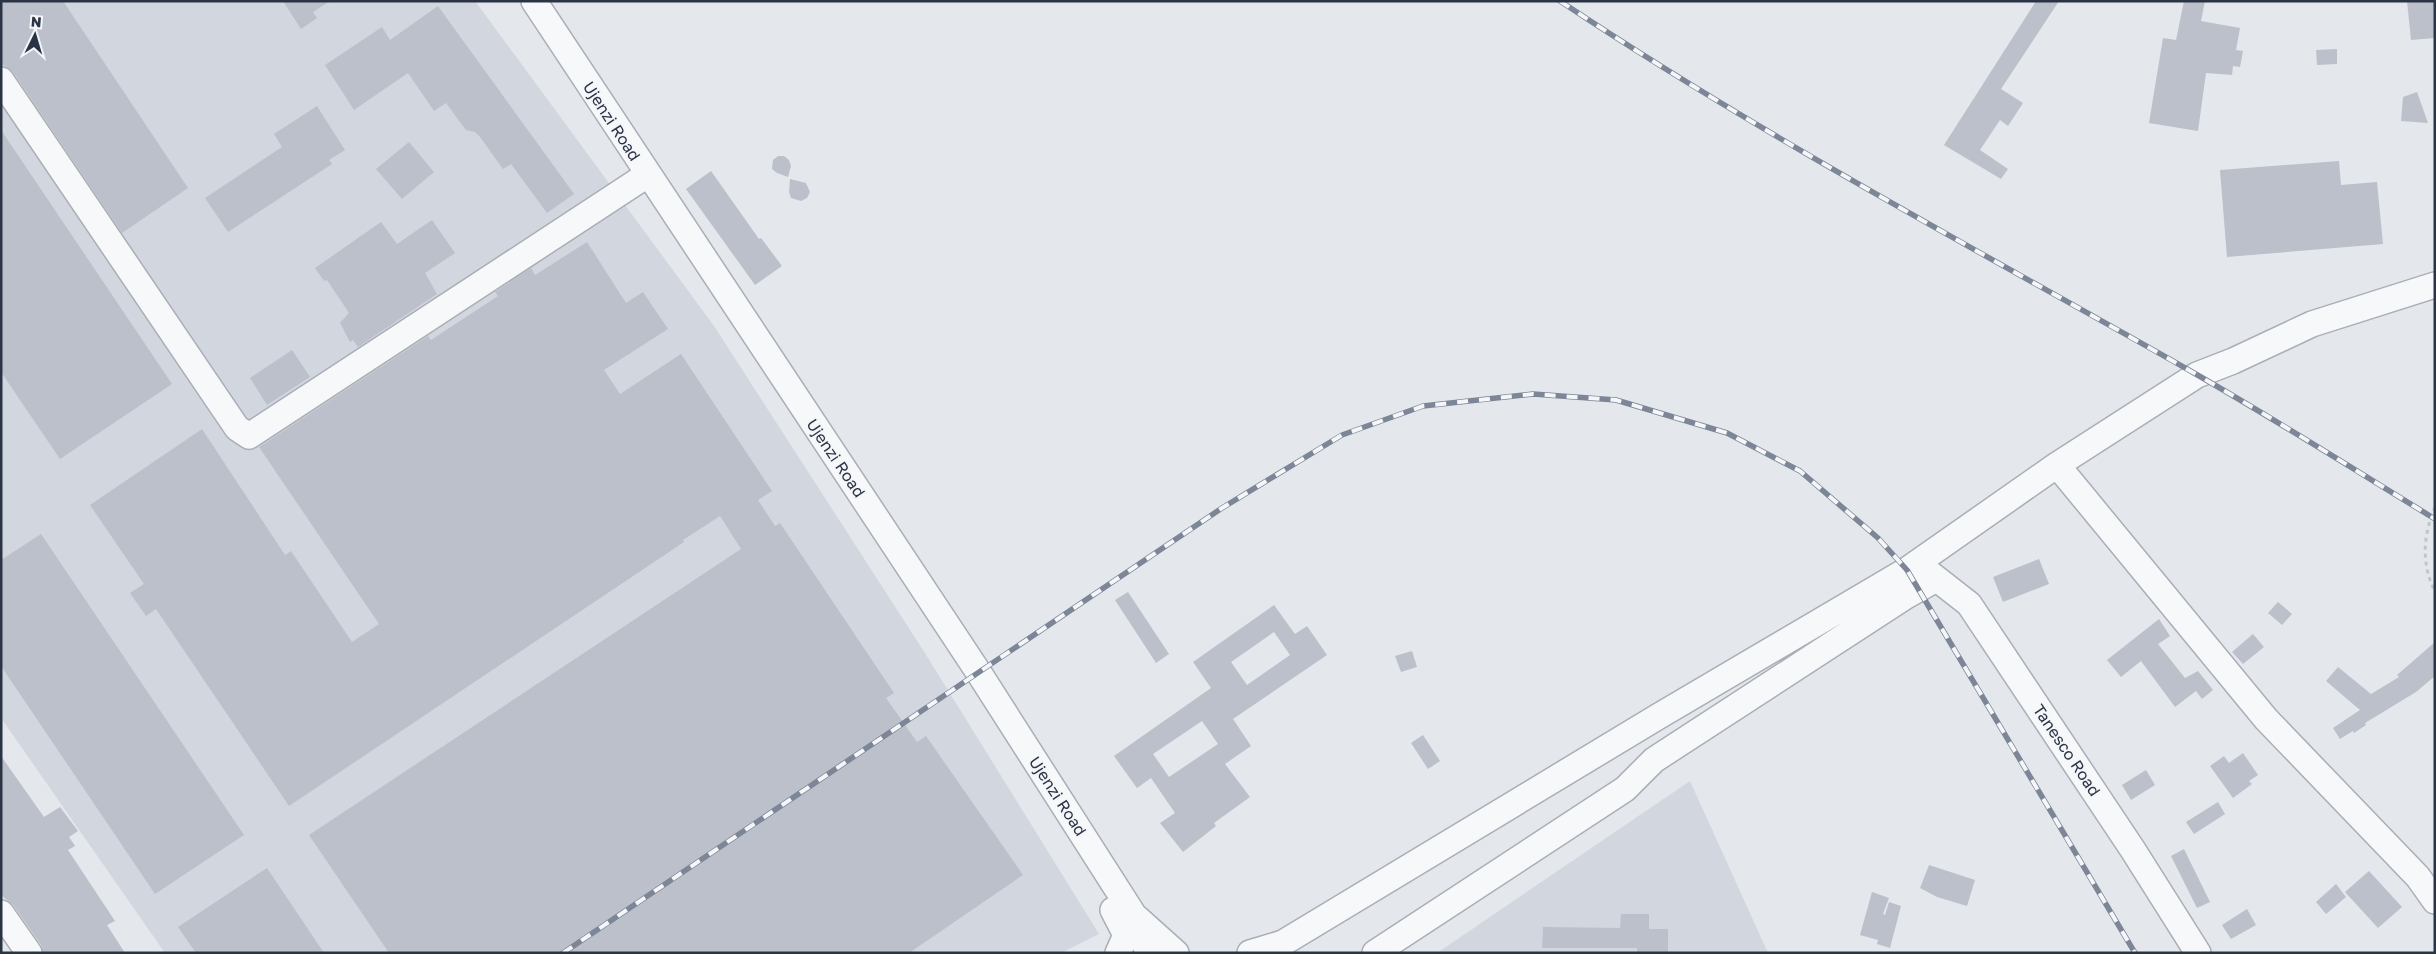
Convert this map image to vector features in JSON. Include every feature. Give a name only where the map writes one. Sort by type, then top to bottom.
[{"type":"street","name":"Ujenzi Road","points":[[534,1],[647,175],[979,673],[1135,917]]},
{"type":"street","points":[[1,80],[237,428],[249,436],[647,175]]},
{"type":"street","points":[[1250,953],[1278,948],[1918,562],[2057,465],[2197,375],[2233,361],[2312,324],[2435,285]]},
{"type":"street","points":[[2057,465],[2266,720],[2418,877],[2435,901]]},
{"type":"street","name":"Tanesco Road","points":[[1918,562],[1936,579],[1969,604],[2133,850],[2198,953]]},
{"type":"street","points":[[1375,953],[1625,789],[1654,760],[1906,596],[1936,579]]},
{"type":"street","points":[[1034,758],[1126,935],[1118,953]]},
{"type":"street","points":[[1,912],[29,953]]},
{"type":"street","points":[[1135,917],[1148,953]]},
{"type":"street","points":[[1135,917],[1176,953]]},
{"type":"path","points":[[2435,507],[2427,530],[2424,547],[2428,579],[2435,592]]},
{"type":"shaded area","points":[[1,1],[475,1],[714,326],[923,650],[1099,934],[1061,953],[165,953],[1,718]]},
{"type":"shaded area","points":[[1690,781],[1768,953],[1437,953]]},
{"type":"building","points":[[1,1],[63,1],[188,188],[122,233],[13,72],[1,63]]},
{"type":"building","points":[[283,1],[330,1],[313,12],[317,18],[301,29]]},
{"type":"building","points":[[2036,1],[2059,1],[2001,89],[2023,103],[2008,126],[2000,120],[1980,150],[2008,169],[2001,179],[1944,145]]},
{"type":"building","points":[[2184,1],[2205,1],[2201,21],[2240,28],[2236,50],[2243,51],[2240,67],[2233,66],[2232,75],[2206,73],[2198,131],[2149,123],[2163,38],[2176,40]]},
{"type":"building","points":[[2407,1],[2435,1],[2435,38],[2411,40]]},
{"type":"building","points":[[438,6],[574,194],[547,213],[511,164],[503,169],[480,137],[475,132],[466,130],[446,103],[434,111],[408,73],[354,110],[325,65],[382,27],[390,40]]},
{"type":"building","points":[[2337,49],[2337,64],[2317,65],[2316,50]]},
{"type":"building","points":[[2417,92],[2428,123],[2401,121],[2403,97]]},
{"type":"building","points":[[317,106],[345,150],[329,160],[332,164],[228,232],[205,198],[282,147],[274,134]]},
{"type":"building","points":[[1,130],[172,384],[60,459],[1,372]]},
{"type":"building","points":[[409,142],[434,172],[402,199],[376,169]]},
{"type":"building","points":[[778,156],[784,156],[789,160],[791,166],[788,177],[772,169],[773,160]]},
{"type":"building","points":[[2339,161],[2341,185],[2377,182],[2383,244],[2227,257],[2220,170]]},
{"type":"building","points":[[711,171],[759,239],[761,238],[782,266],[755,285],[686,189]]},
{"type":"building","points":[[790,179],[806,183],[810,192],[807,198],[801,201],[791,198],[789,192]]},
{"type":"building","points":[[432,220],[455,253],[425,273],[437,294],[358,347],[353,340],[350,342],[340,323],[349,313],[327,280],[324,281],[315,268],[381,222],[397,244]]},
{"type":"building","points":[[587,242],[626,303],[643,292],[668,329],[604,370],[620,394],[681,354],[772,491],[758,500],[775,526],[780,523],[894,693],[886,698],[917,742],[926,736],[1023,875],[909,953],[389,953],[309,835],[741,549],[720,516],[289,806],[156,609],[146,616],[130,593],[144,584],[90,505],[202,429],[285,555],[291,551],[352,642],[379,624],[259,447],[428,336],[431,340],[498,296],[495,292],[531,268],[535,275]]},
{"type":"building","points":[[292,350],[310,377],[267,405],[250,378]]},
{"type":"building","points":[[41,534],[244,835],[155,894],[1,666],[1,560]]},
{"type":"building","points":[[2039,559],[2049,584],[2003,602],[1993,577]]},
{"type":"building","points":[[1128,592],[1169,654],[1156,663],[1115,600]]},
{"type":"building","points":[[2278,602],[2292,614],[2282,625],[2268,613]]},
{"type":"building","points":[[1274,605],[1295,634],[1307,626],[1327,655],[1233,719],[1251,746],[1225,764],[1250,797],[1214,823],[1216,826],[1183,852],[1160,823],[1175,813],[1151,778],[1137,788],[1114,756],[1211,688],[1193,662]],"holes":[[[1274,632],[1290,655],[1247,685],[1231,662]],[[1202,721],[1218,744],[1169,777],[1153,754]]]},
{"type":"building","points":[[2159,619],[2170,636],[2158,644],[2185,678],[2198,671],[2213,690],[2202,699],[2196,691],[2175,707],[2141,661],[2121,677],[2107,660]]},
{"type":"building","points":[[2253,634],[2264,647],[2243,664],[2232,652]]},
{"type":"building","points":[[2435,642],[2435,676],[2416,692],[2365,723],[2366,725],[2354,733],[2353,731],[2340,739],[2333,728],[2360,710],[2326,681],[2338,667],[2371,694],[2399,677],[2397,675]]},
{"type":"building","points":[[1412,651],[1417,667],[1401,672],[1395,656]]},
{"type":"building","points":[[1423,735],[1440,761],[1428,769],[1411,743]]},
{"type":"building","points":[[2243,753],[2258,775],[2249,781],[2252,784],[2233,798],[2210,766],[2224,756],[2229,763]]},
{"type":"building","points":[[1,756],[44,817],[60,807],[78,831],[69,837],[75,846],[68,850],[115,921],[107,925],[125,953],[43,953],[41,945],[13,905],[1,895]]},
{"type":"building","points":[[2146,770],[2155,785],[2131,800],[2122,785]]},
{"type":"building","points":[[2218,802],[2225,814],[2194,834],[2186,822]]},
{"type":"building","points":[[2184,849],[2210,902],[2197,908],[2171,856]]},
{"type":"building","points":[[1929,865],[1975,880],[1967,906],[1937,897],[1920,888]]},
{"type":"building","points":[[267,868],[324,953],[196,953],[178,927]]},
{"type":"building","points":[[2369,871],[2402,907],[2378,928],[2345,892]]},
{"type":"building","points":[[2336,884],[2346,897],[2326,914],[2316,902]]},
{"type":"building","points":[[1872,892],[1889,898],[1883,914],[1885,915],[1889,902],[1901,906],[1890,948],[1877,944],[1878,940],[1860,935]]},
{"type":"building","points":[[2247,909],[2256,925],[2231,939],[2222,925]]},
{"type":"building","points":[[1621,914],[1649,914],[1649,929],[1668,929],[1668,953],[1637,953],[1637,948],[1542,948],[1543,927],[1620,928]]},
{"type":"railway","points":[[1560,1],[1637,51],[1794,147],[2225,391],[2435,519]]},
{"type":"railway","points":[[563,953],[1222,508],[1342,435],[1423,406],[1533,394],[1616,400],[1727,433],[1800,471],[1878,538],[1907,570],[2135,953]]}]
